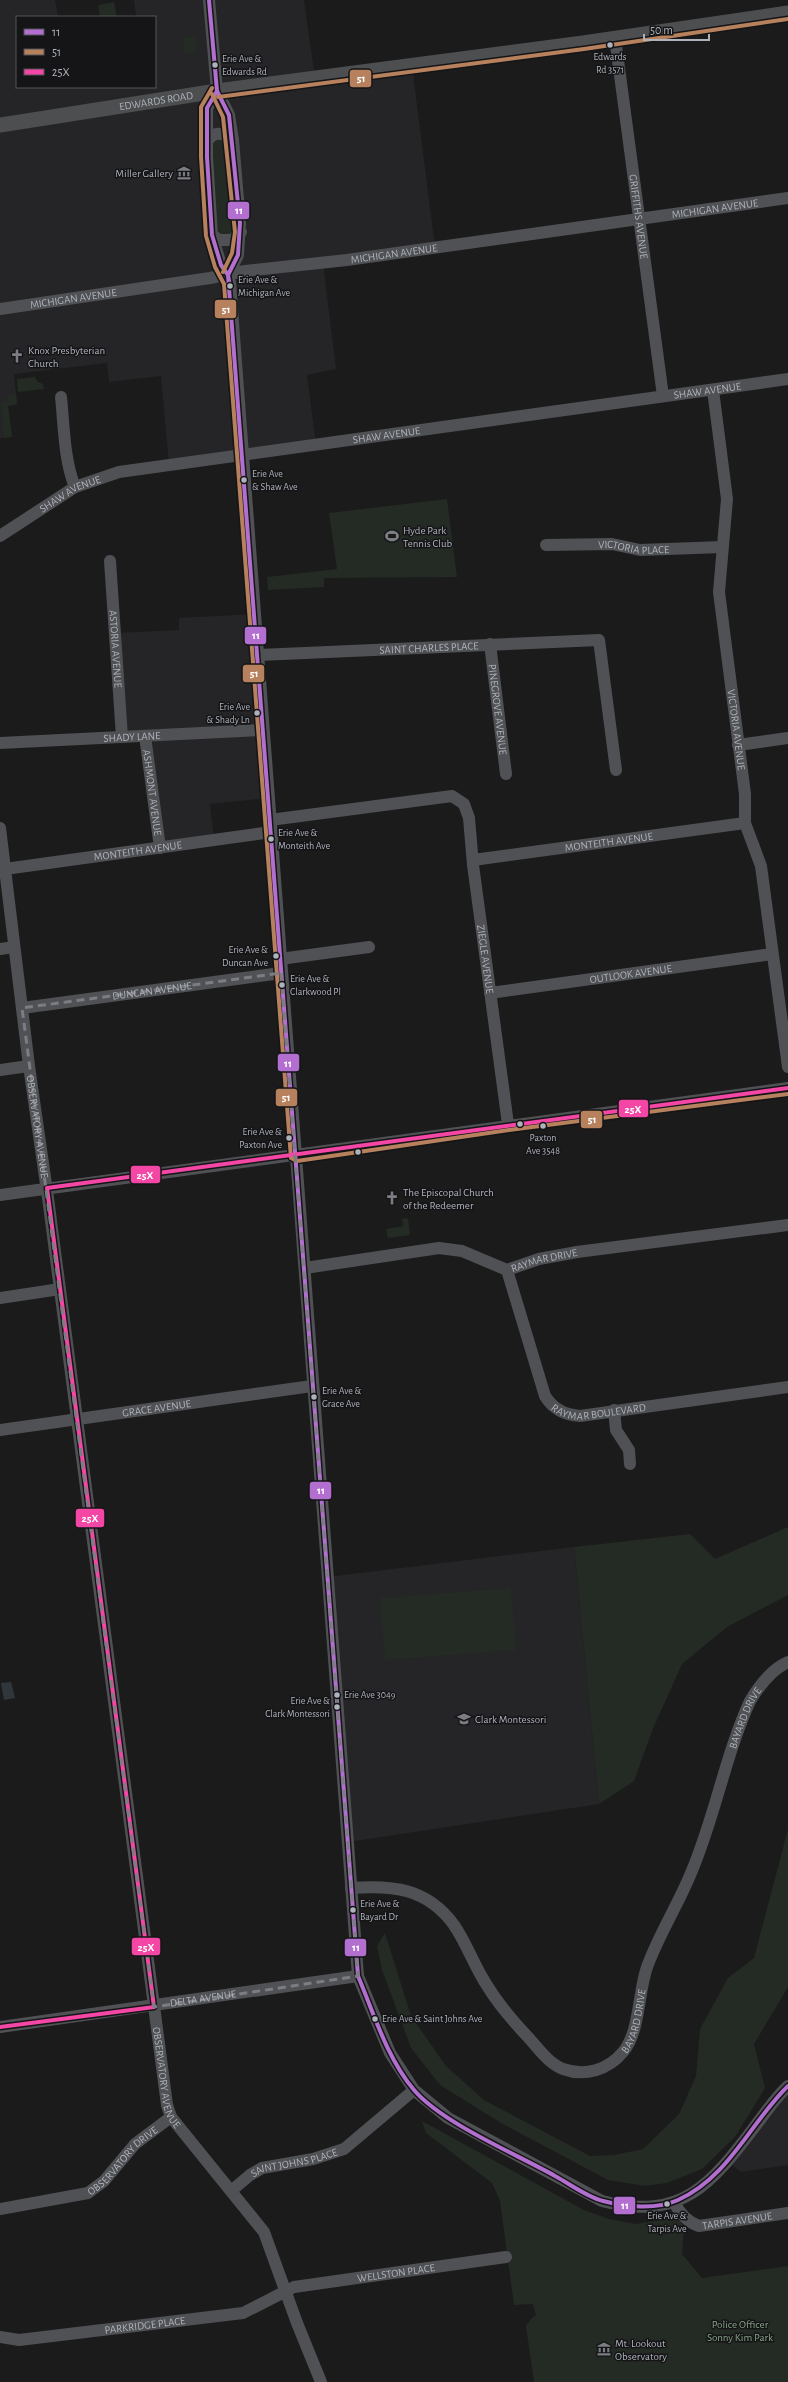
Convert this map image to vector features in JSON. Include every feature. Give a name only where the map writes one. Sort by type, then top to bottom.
[{"type":"main road","name":"EDWARDS ROAD","points":[[0,125],[217,91],[615,38],[788,13]]},
{"type":"street","points":[[209,0],[217,91],[229,115],[234,140],[241,232],[238,255],[228,275]]},
{"type":"street","name":"GRIFFITHS AVENUE","points":[[615,38],[663,396]]},
{"type":"street","points":[[217,91],[207,108],[206,144],[212,235],[221,265],[228,275],[259,655],[280,959],[306,1268],[312,1386],[358,1976],[390,2053],[414,2090],[448,2118],[602,2201],[635,2207],[660,2205],[674,2202],[685,2197],[710,2182],[788,2086]]},
{"type":"street","points":[[206,144],[213,134],[226,134],[234,140]]},
{"type":"street","name":"MICHIGAN AVENUE","points":[[0,309],[228,275],[245,271],[347,260],[788,198]]},
{"type":"street","points":[[212,235],[219,240],[232,240],[241,232]]},
{"type":"street","name":"SHAW AVENUE","points":[[0,536],[75,487],[119,472],[788,379]]},
{"type":"street","name":"VICTORIA AVENUE","points":[[713,390],[728,499],[722,547],[719,592],[745,794],[745,822],[761,866],[788,1067]]},
{"type":"street","points":[[61,397],[65,439],[75,487]]},
{"type":"street","name":"VICTORIA PLACE","points":[[546,545],[612,544],[640,550],[722,547]]},
{"type":"street","name":"ASTORIA AVENUE","points":[[110,561],[122,737]]},
{"type":"street","name":"SAINT CHARLES PLACE","points":[[259,655],[599,640],[616,770]]},
{"type":"street","name":"PINEGROVE AVENUE","points":[[490,644],[506,774]]},
{"type":"street","name":"SHADY LANE","points":[[0,743],[264,730]]},
{"type":"street","name":"ASHMONT AVENUE","points":[[145,736],[160,848]]},
{"type":"street","points":[[738,745],[788,738]]},
{"type":"street","name":"MONTEITH AVENUE","points":[[5,869],[160,848],[270,826],[452,796],[458,798]]},
{"type":"street","name":"ZIEGLE AVENUE","points":[[458,798],[468,810],[473,860],[508,1124]]},
{"type":"street","name":"MONTEITH AVENUE","points":[[473,860],[745,822]]},
{"type":"street","name":"OBSERVATORY AVENUE","points":[[0,828],[29,1066],[47,1188],[166,2105],[171,2117],[264,2232],[320,2382]]},
{"type":"street","points":[[0,949],[14,947]]},
{"type":"street","points":[[280,959],[351,951],[368,947]]},
{"type":"street","name":"OUTLOOK AVENUE","points":[[490,993],[772,954]]},
{"type":"street","name":"DUNCAN AVENUE","points":[[22,1008],[282,973]]},
{"type":"street","points":[[0,1070],[29,1066]]},
{"type":"street","points":[[0,1195],[296,1155],[508,1124],[788,1088]]},
{"type":"street","name":"RAYMAR DRIVE","points":[[306,1268],[439,1248],[462,1250],[507,1270],[540,1258],[577,1252],[788,1225]]},
{"type":"street","name":"RAYMAR BOULEVARD","points":[[507,1270],[545,1396],[549,1403],[571,1415],[788,1387]]},
{"type":"street","points":[[0,1298],[60,1289]]},
{"type":"street","name":"GRACE AVENUE","points":[[0,1430],[312,1386]]},
{"type":"street","points":[[614,1410],[616,1430],[629,1450],[630,1464]]},
{"type":"street","name":"BAYARD DRIVE","points":[[351,1888],[395,1888],[412,1893],[434,1905],[454,1926],[488,1988],[511,2019],[550,2061],[563,2069],[581,2072],[603,2069],[614,2062],[624,2051],[632,2036],[646,1970],[691,1873],[745,1712],[759,1687],[782,1665],[788,1662]]},
{"type":"street","name":"DELTA AVENUE","points":[[0,2027],[358,1976]]},
{"type":"street","name":"SAINT JOHNS PLACE","points":[[231,2191],[250,2175],[262,2168],[313,2159],[344,2149],[414,2090]]},
{"type":"street","name":"OBSERVATORY DRIVE","points":[[0,2209],[88,2193],[104,2181],[135,2144],[171,2117]]},
{"type":"street","name":"TARPIS AVENUE","points":[[674,2202],[680,2212],[692,2224],[699,2226],[788,2213]]},
{"type":"street","name":"WELLSTON PLACE","points":[[285,2291],[294,2287],[506,2257]]},
{"type":"street","name":"PARKRIDGE PLACE","points":[[0,2337],[18,2340],[243,2313],[285,2291]]},
{"type":"highlighted area","points":[[281,973],[358,1976],[154,2007],[22,1008]]},
{"type":"shaded area","points":[[0,0],[55,0],[58,16],[16,16],[16,88],[156,88],[156,16],[136,16],[134,0],[304,0],[315,78],[412,66],[435,247],[323,263],[336,369],[307,375],[316,445],[169,464],[161,376],[109,382],[107,363],[14,374],[17,404],[8,406],[12,437],[0,438]]},
{"type":"shaded area","points":[[255,614],[269,798],[210,804],[214,840],[160,848],[145,736],[122,737],[115,633],[179,630],[179,618]]},
{"type":"shaded area","name":"Clark Montessori","points":[[574,1547],[599,1804],[348,1842],[327,1577]]},
{"type":"shaded area","points":[[11,1682],[15,1698],[4,1700],[1,1683]]},
{"type":"shaded area","points":[[788,2086],[788,2165],[741,2172],[727,2162]]},
{"type":"green space","points":[[114,2],[117,16],[100,16],[98,5]]},
{"type":"green space","points":[[195,36],[197,53],[184,54],[183,37]]},
{"type":"green space","points":[[221,138],[228,144],[235,231],[227,237],[219,234],[216,218],[212,141]]},
{"type":"green space","points":[[35,377],[38,382],[43,384],[44,389],[18,392],[17,379]]},
{"type":"green space","points":[[16,394],[17,404],[8,406],[12,437],[4,438],[1,405],[3,402],[8,401],[7,395]]},
{"type":"green space","name":"Hyde Park Tennis Club","points":[[447,499],[457,577],[324,578],[324,587],[268,590],[267,577],[337,569],[329,513]]},
{"type":"green space","points":[[408,1218],[410,1235],[388,1238],[386,1229],[403,1226],[402,1219]]},
{"type":"green space","points":[[788,1527],[788,1595],[727,1627],[682,1664],[652,1731],[634,1781],[599,1804],[574,1547],[690,1534],[715,1559]]},
{"type":"green space","points":[[511,1588],[516,1650],[385,1660],[380,1598]]},
{"type":"green space","points":[[788,1829],[788,1987],[754,2044],[765,2088],[735,2137],[702,2169],[667,2183],[645,2186],[608,2180],[501,2123],[440,2085],[411,2048],[382,1970],[377,1946],[385,1933],[411,2016],[446,2066],[484,2100],[590,2156],[614,2155],[643,2149],[679,2114],[696,2076],[700,2029],[728,1978],[754,1958]]},
{"type":"green space","name":"Police Officer Sonny Kim Park","points":[[422,2121],[584,2210],[609,2219],[637,2224],[675,2217],[684,2226],[682,2254],[702,2278],[788,2266],[788,2382],[534,2382],[526,2326],[536,2315],[533,2304],[514,2305],[500,2201],[492,2183],[426,2133]]},
{"type":"transit line","name":"11","points":[[209,0],[217,91],[229,115],[240,223],[238,255],[228,275],[358,1976],[382,2035],[396,2064],[414,2090],[426,2102],[442,2114],[480,2137],[585,2193],[603,2201],[631,2206],[660,2205],[678,2200],[696,2190],[725,2164],[774,2101],[788,2086]]},
{"type":"transit line","name":"51","points":[[218,97],[584,49],[788,19]]},
{"type":"transit line","name":"51","points":[[212,88],[201,107],[201,157],[206,236],[215,267],[224,284],[291,1158],[297,1161],[509,1130],[788,1094]]},
{"type":"transit line","name":"11","points":[[217,91],[207,108],[207,157],[212,235],[221,265],[228,275],[230,286]]},
{"type":"transit line","name":"51","points":[[212,94],[223,117],[235,232],[232,253],[223,272]]},
{"type":"transit line","name":"25X","points":[[0,2027],[154,2007],[47,1188],[788,1088]]},
{"type":"place","name":"Edwards Rd 3571","points":[[610,45]]},
{"type":"place","name":"Erie Ave & Edwards Rd","points":[[215,65]]},
{"type":"place","name":"Miller Gallery","points":[[184,173]]},
{"type":"place","name":"Erie Ave & Michigan Ave","points":[[230,286]]},
{"type":"place","name":"Knox Presbyterian Church","points":[[17,356]]},
{"type":"place","name":"Erie Ave & Shaw Ave","points":[[244,480]]},
{"type":"place","name":"Hyde Park Tennis Club","points":[[392,536]]},
{"type":"place","name":"Erie Ave & Shady Ln","points":[[257,713]]},
{"type":"place","name":"Erie Ave & Monteith Ave","points":[[271,839]]},
{"type":"place","name":"Erie Ave & Duncan Ave","points":[[276,956]]},
{"type":"place","name":"Erie Ave & Clarkwood Pl","points":[[282,985]]},
{"type":"place","name":"Paxton Ave 3548","points":[[543,1126]]},
{"type":"place","name":"Erie Ave & Paxton Ave","points":[[289,1138]]},
{"type":"place","name":"The Episcopal Church of the Redeemer","points":[[392,1198]]},
{"type":"place","name":"Erie Ave & Grace Ave","points":[[314,1397]]},
{"type":"place","name":"Erie Ave 3049","points":[[337,1695]]},
{"type":"place","name":"Erie Ave & Clark Montessori","points":[[337,1707]]},
{"type":"place","name":"Clark Montessori","points":[[464,1719]]},
{"type":"place","name":"Erie Ave & Bayard Dr","points":[[353,1910]]},
{"type":"place","name":"Erie Ave & Saint Johns Ave","points":[[375,2019]]},
{"type":"place","name":"Erie Ave & Tarpis Ave","points":[[667,2204]]},
{"type":"place","name":"Mt. Lookout Observatory","points":[[604,2349]]}]
